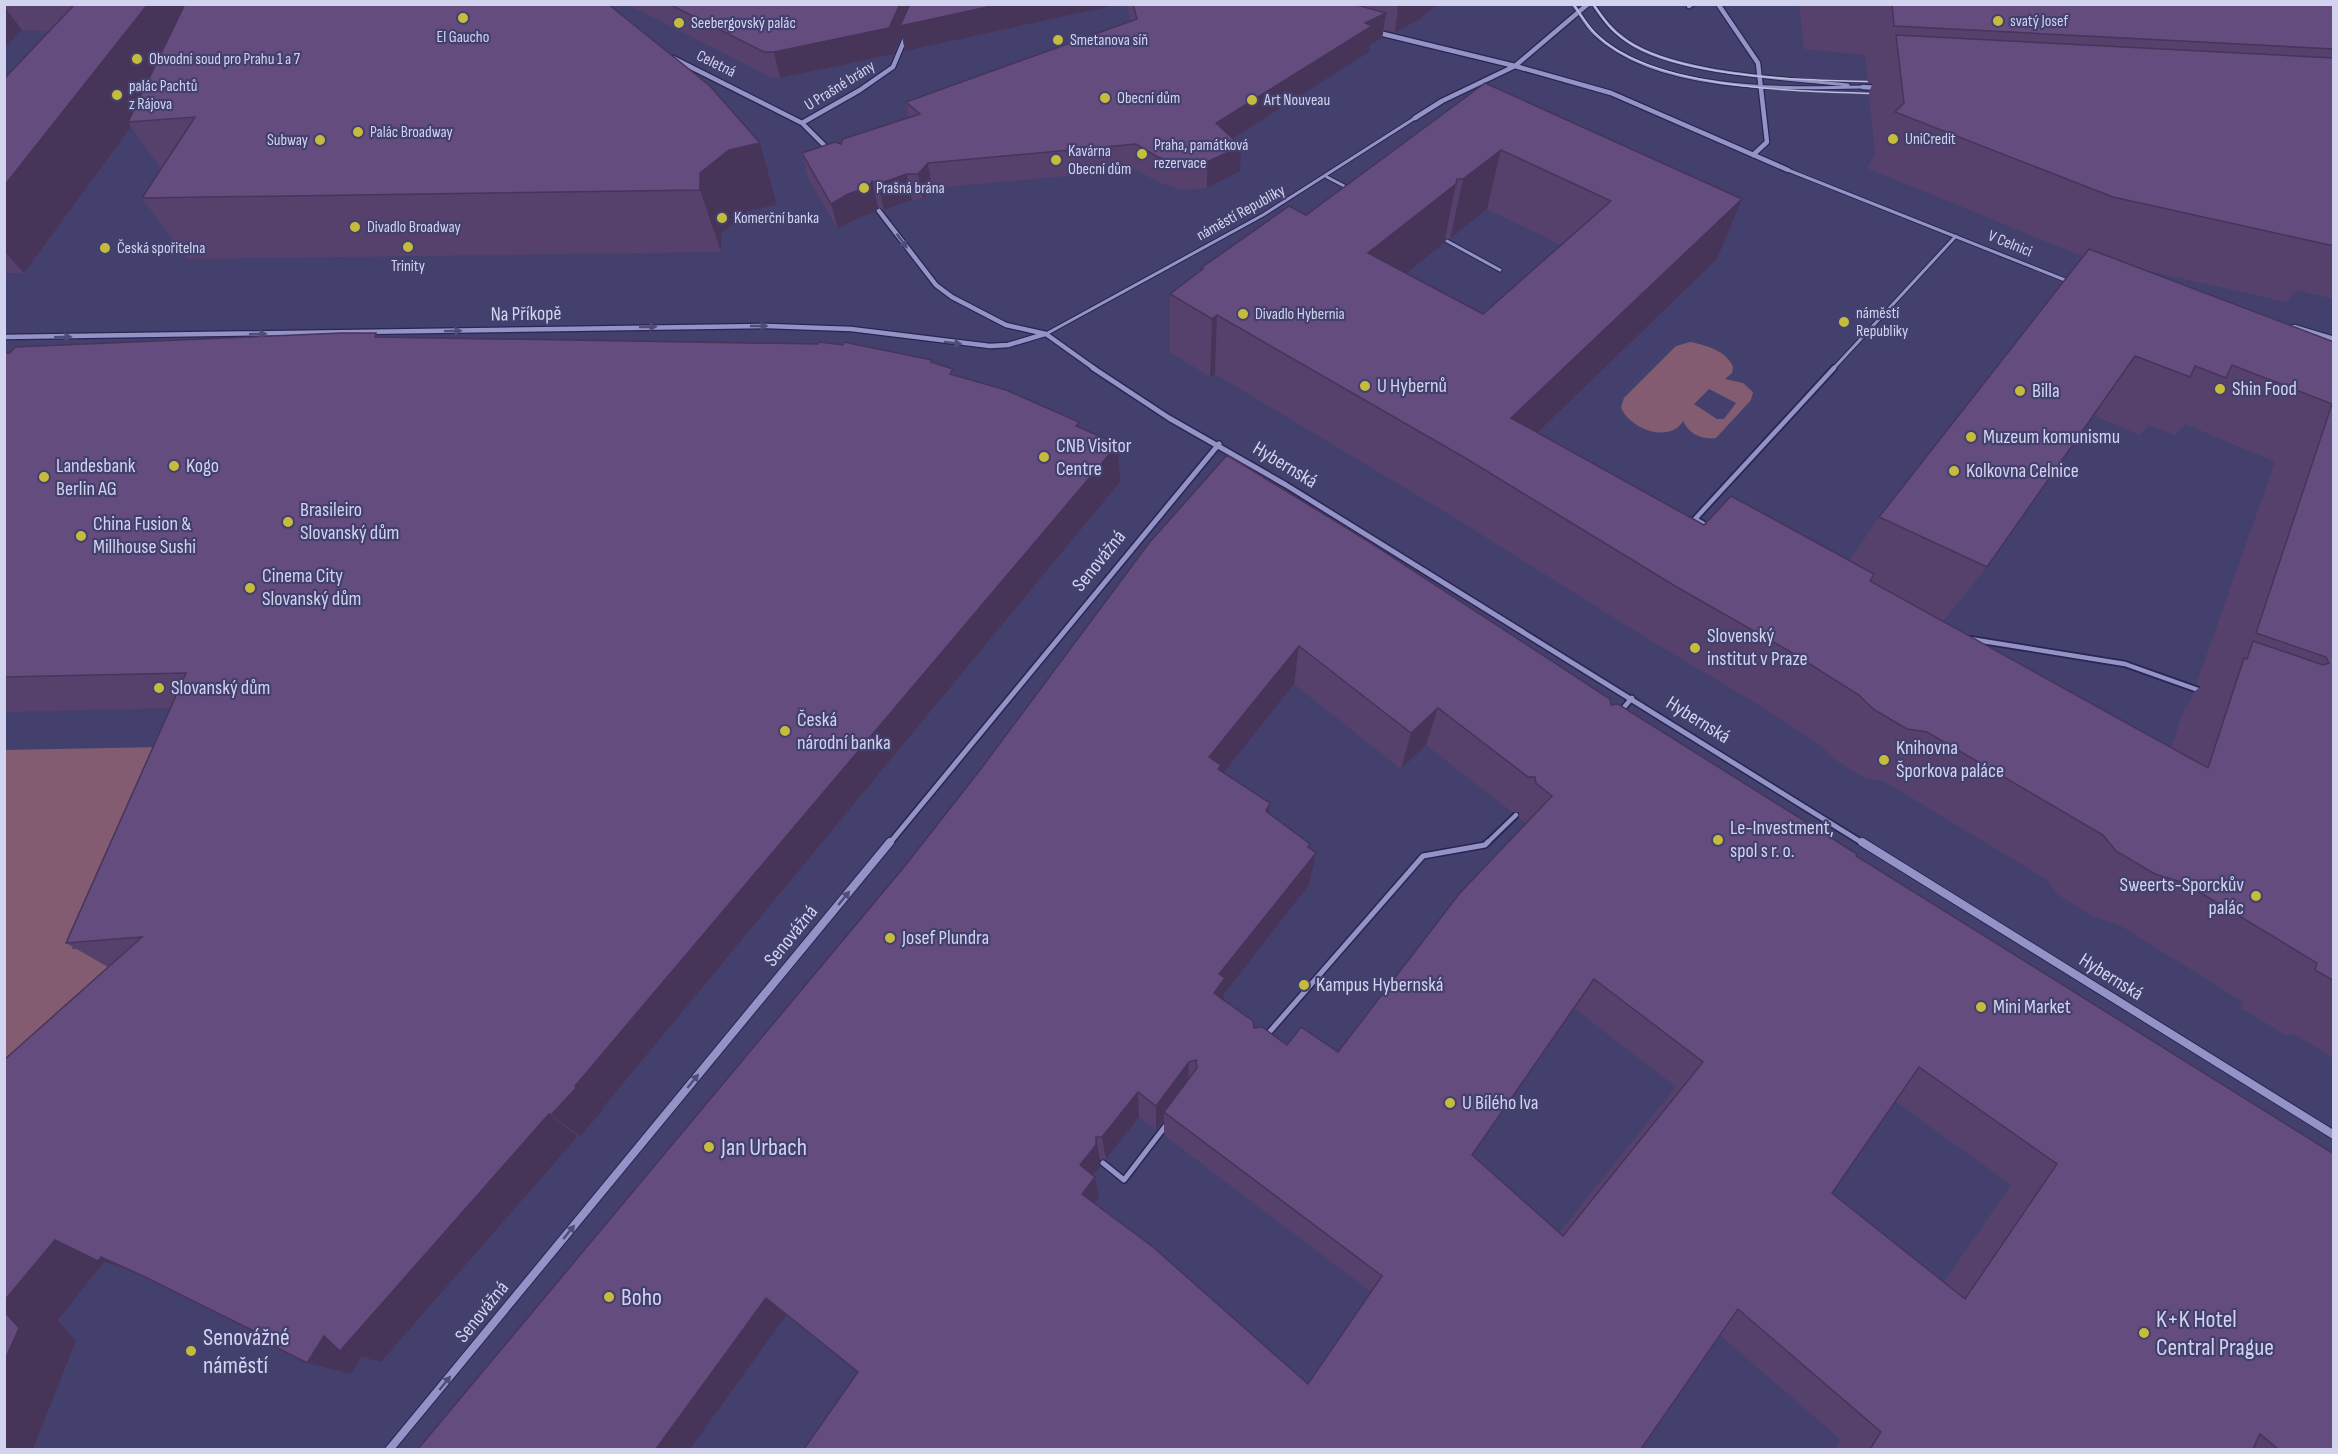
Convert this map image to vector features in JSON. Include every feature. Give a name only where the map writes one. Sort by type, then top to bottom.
[{"type":"street","name":"náměstí Republiky","points":[[1415,118],[1442,101],[1515,66],[1588,4]]},
{"type":"street","points":[[1718,4],[1758,63],[1767,142],[1753,155]]},
{"type":"street","name":"U Prašné brány","points":[[802,123],[860,90],[893,67],[911,25]]},
{"type":"street","points":[[1364,29],[1515,66],[1611,93],[1788,170]]},
{"type":"street","name":"Celetná","points":[[669,56],[802,123],[838,159]]},
{"type":"street","points":[[1863,87],[1886,88]]},
{"type":"street","points":[[1442,101],[1451,105]]},
{"type":"street","points":[[879,211],[936,285],[984,316],[1006,325],[1046,334]]},
{"type":"street","name":"Na Příkopě","points":[[4,337],[767,326],[851,329],[990,346],[1008,345],[1046,334]]},
{"type":"street","points":[[2292,327],[2334,339]]},
{"type":"street","name":"Hybernská","points":[[1046,334],[1140,399],[1219,444],[1632,698],[2334,1135]]},
{"type":"street","name":"Senovážná","points":[[388,1449],[1219,444]]},
{"type":"lane","points":[[1573,4],[1577,13],[1604,40],[1654,67],[1699,80],[1798,89],[1863,87]]},
{"type":"lane","points":[[1593,4],[1600,16],[1620,35],[1649,51],[1700,68],[1863,87]]},
{"type":"lane","name":"náměstí Republiky","points":[[1046,334],[1147,280],[1327,177],[1415,118]]},
{"type":"lane","name":"V Celnici","points":[[1788,170],[2075,284]]},
{"type":"lane","points":[[1327,177],[1355,192]]},
{"type":"lane","points":[[1715,531],[1695,519],[1956,237]]},
{"type":"lane","points":[[1447,242],[1500,270]]},
{"type":"lane","points":[[1960,637],[2125,664],[2204,692]]},
{"type":"lane","points":[[1618,713],[1632,698]]},
{"type":"lane","points":[[1261,1042],[1423,856],[1485,845],[1516,815]]},
{"type":"lane","points":[[1103,1163],[1124,1180],[1172,1117]]},
{"type":"shaded area","points":[[1690,342],[1721,353],[1733,367],[1732,373],[1725,379],[1743,383],[1753,392],[1751,400],[1716,438],[1696,435],[1683,421],[1669,432],[1650,431],[1632,422],[1621,407],[1624,398],[1676,346]],"holes":[[[1709,389],[1736,403],[1724,419],[1717,419],[1694,404]]]},
{"type":"shaded area","points":[[160,747],[72,949],[119,948],[107,978],[5,1106],[5,750]]},
{"type":"building","points":[[75,4],[148,4],[4,186],[4,79]]},
{"type":"building","points":[[185,4],[608,4],[710,86],[760,143],[729,150],[700,173],[700,190],[142,198],[195,117],[128,122]]},
{"type":"building","points":[[669,4],[900,4],[889,28],[774,52],[764,52]]},
{"type":"building","points":[[910,4],[1001,4],[900,26]]},
{"type":"building","name":"Obecní dům","points":[[1133,4],[1353,4],[1386,13],[1365,23],[1372,26],[1216,123],[1241,146],[1207,162],[1181,164],[1158,157],[1136,144],[928,163],[918,174],[907,174],[878,184],[872,181],[869,187],[848,194],[831,204],[802,153],[835,142],[841,144],[843,139],[920,114],[906,102],[1137,19]]},
{"type":"building","points":[[1892,4],[2334,4],[2334,49],[1894,26]]},
{"type":"building","points":[[1896,35],[2334,58],[2334,246],[2113,197],[1895,112],[1904,103]]},
{"type":"building","points":[[1485,83],[1742,199],[1511,418],[1704,525],[1731,496],[1874,574],[1870,581],[2208,768],[2244,658],[2247,659],[2253,641],[2323,665],[2329,663],[2326,657],[2256,633],[2332,404],[2232,365],[2226,378],[2195,366],[2190,377],[2135,356],[1987,567],[1879,517],[2089,249],[2334,342],[2334,981],[2315,970],[2317,963],[2216,902],[2184,883],[2155,874],[2116,851],[2103,835],[1927,732],[1907,729],[1873,709],[1859,695],[1789,651],[1675,586],[1467,459],[1217,315],[1212,319],[1170,294],[1203,269],[1201,268],[1289,206],[1306,215]],"holes":[[[1501,150],[1611,201],[1483,314],[1368,253],[1456,184],[1457,179],[1463,179]]]},
{"type":"building","points":[[376,333],[375,337],[818,344],[819,342],[843,345],[844,342],[932,360],[931,362],[953,369],[950,374],[1006,390],[1079,422],[1076,426],[1118,444],[575,1086],[576,1088],[551,1115],[549,1114],[340,1351],[324,1336],[307,1363],[264,1341],[266,1337],[143,1276],[101,1257],[98,1261],[55,1240],[4,1301],[4,1060],[142,937],[66,943],[186,673],[4,677],[4,353],[10,353],[15,347]]},
{"type":"building","points":[[1227,455],[1371,543],[1610,699],[1611,705],[1618,704],[1857,854],[1856,856],[2334,1154],[2334,1449],[2278,1449],[2260,1434],[2253,1449],[1870,1449],[1881,1432],[1738,1309],[1641,1449],[804,1449],[858,1372],[766,1298],[656,1449],[418,1449],[904,867],[980,770],[1149,543]],"holes":[[[1299,646],[1411,733],[1438,708],[1528,777],[1535,777],[1536,783],[1552,796],[1459,894],[1338,1052],[1301,1027],[1287,1045],[1262,1027],[1254,1028],[1253,1021],[1214,993],[1225,978],[1219,974],[1316,853],[1308,847],[1310,844],[1266,811],[1270,803],[1218,769],[1221,765],[1209,757]],[[1594,979],[1703,1062],[1563,1236],[1472,1155]],[[1196,1060],[1197,1068],[1164,1112],[1382,1276],[1308,1384],[1153,1247],[1082,1194],[1095,1177],[1080,1165],[1096,1145],[1096,1137],[1102,1137],[1138,1092],[1156,1106],[1189,1062]],[[1919,1067],[2057,1164],[1965,1299],[1832,1193]]]},
{"type":"building","points":[[4,1311],[19,1328],[4,1362]]},
{"type":"tram line","points":[[1573,4],[1595,33],[1621,52],[1654,67],[1692,77],[1775,89],[1886,94]]},
{"type":"tram line","points":[[1593,4],[1613,30],[1637,47],[1667,59],[1741,74],[1884,82]]},
{"type":"place","name":"El Gaucho","points":[[463,18]]},
{"type":"place","name":"svatý Josef","points":[[1998,21]]},
{"type":"place","name":"Seebergovský palác","points":[[679,23]]},
{"type":"place","name":"Smetanova síň","points":[[1058,40]]},
{"type":"place","name":"Obvodní soud pro Prahu 1 a 7","points":[[137,59]]},
{"type":"place","name":"palác Pachtů z Rájova","points":[[117,95]]},
{"type":"place","name":"Obecní dům","points":[[1105,98]]},
{"type":"place","name":"Art Nouveau","points":[[1252,100]]},
{"type":"place","name":"Palác Broadway","points":[[358,132]]},
{"type":"place","name":"UniCredit","points":[[1893,139]]},
{"type":"place","name":"Subway","points":[[320,140]]},
{"type":"place","name":"Praha, památková rezervace","points":[[1142,154]]},
{"type":"place","name":"Kavárna Obecní dům","points":[[1056,160]]},
{"type":"place","name":"Prašná brána","points":[[864,188]]},
{"type":"place","name":"Komerční banka","points":[[722,218]]},
{"type":"place","name":"Divadlo Broadway","points":[[355,227]]},
{"type":"place","name":"Trinity","points":[[408,247]]},
{"type":"place","name":"Česká spořitelna","points":[[105,248]]},
{"type":"place","name":"Divadlo Hybernia","points":[[1243,314]]},
{"type":"place","name":"náměstí Republiky","points":[[1844,322]]},
{"type":"place","name":"U Hybernů","points":[[1365,386]]},
{"type":"place","name":"Shin Food","points":[[2220,389]]},
{"type":"place","name":"Billa","points":[[2020,391]]},
{"type":"place","name":"Muzeum komunismu","points":[[1971,437]]},
{"type":"place","name":"CNB Visitor Centre","points":[[1044,457]]},
{"type":"place","name":"Kogo","points":[[174,466]]},
{"type":"place","name":"Kolkovna Celnice","points":[[1954,471]]},
{"type":"place","name":"Landesbank Berlin AG","points":[[44,477]]},
{"type":"place","name":"Brasileiro Slovanský dům","points":[[288,522]]},
{"type":"place","name":"China Fusion & Millhouse Sushi","points":[[81,536]]},
{"type":"place","name":"Cinema City Slovanský dům","points":[[250,588]]},
{"type":"place","name":"Slovenský institut v Praze","points":[[1695,648]]},
{"type":"place","name":"Slovanský dům","points":[[159,688]]},
{"type":"place","name":"Česká národní banka","points":[[785,731]]},
{"type":"place","name":"Knihovna Šporkova paláce","points":[[1884,760]]},
{"type":"place","name":"Le-Investment, spol s r. o.","points":[[1718,840]]},
{"type":"place","name":"Sweerts-Sporckův palác","points":[[2256,896]]},
{"type":"place","name":"Josef Plundra","points":[[890,938]]},
{"type":"place","name":"Kampus Hybernská","points":[[1304,985]]},
{"type":"place","name":"Mini Market","points":[[1981,1007]]},
{"type":"place","name":"U Bílého lva","points":[[1450,1103]]},
{"type":"place","name":"Jan Urbach","points":[[709,1147]]},
{"type":"place","name":"Boho","points":[[609,1297]]},
{"type":"place","name":"K+K Hotel Central Prague","points":[[2144,1333]]},
{"type":"place","name":"Senovážné náměstí","points":[[191,1351]]}]
